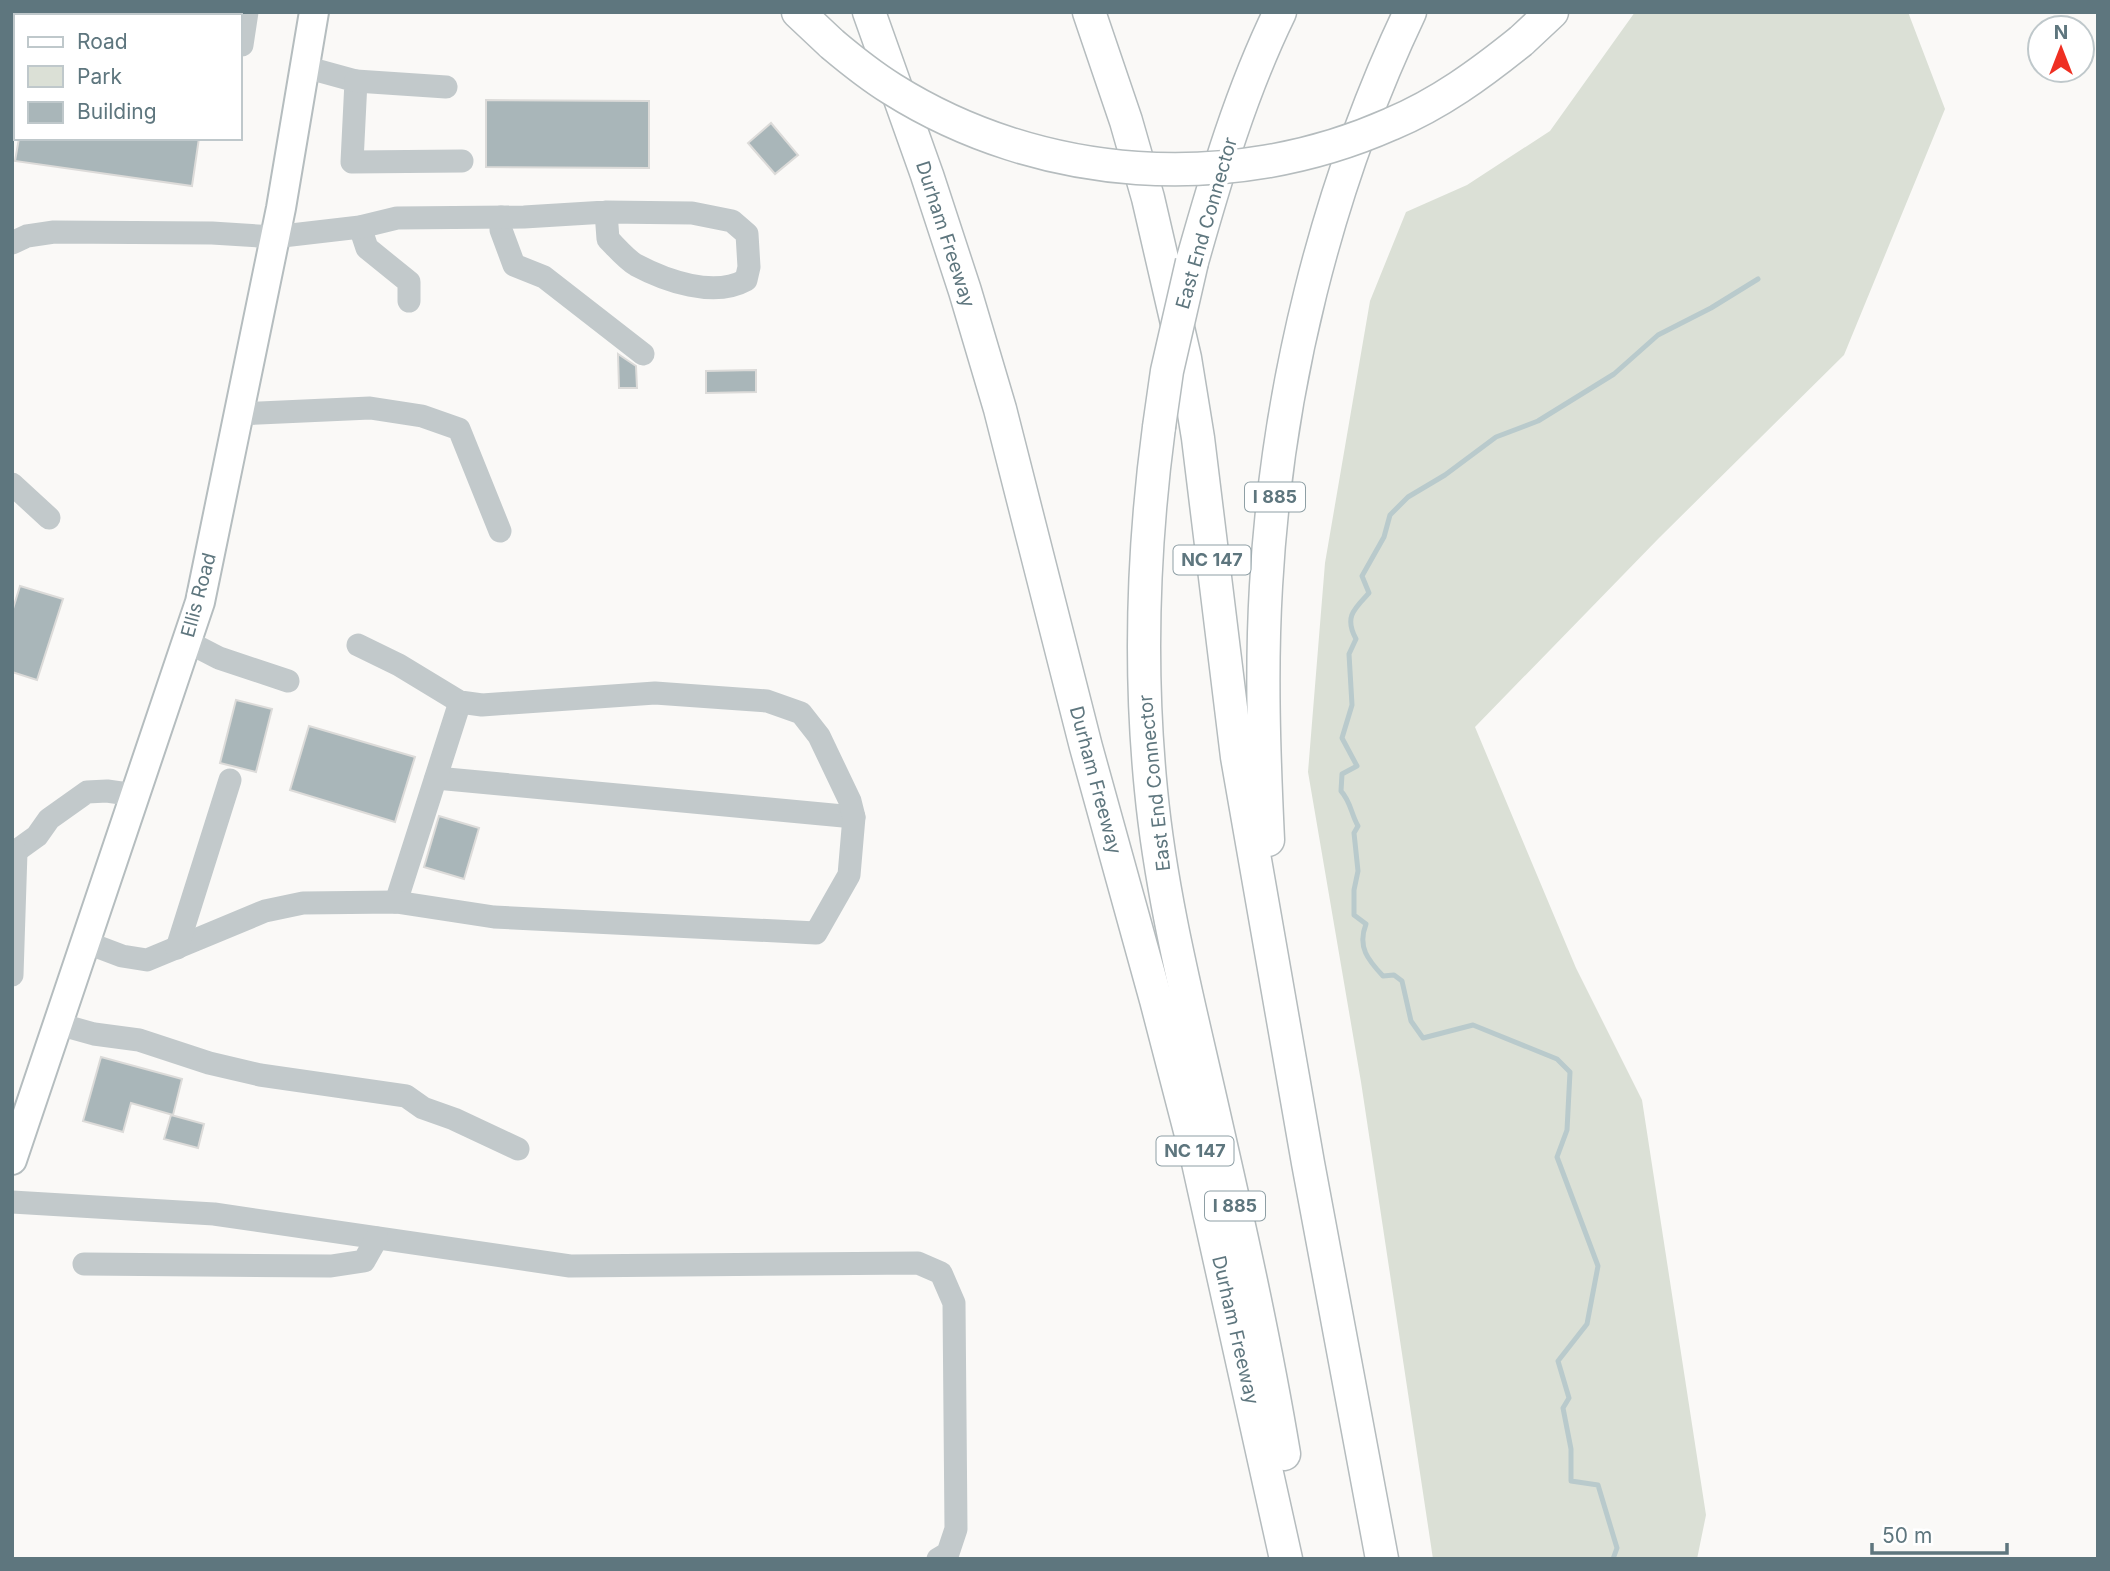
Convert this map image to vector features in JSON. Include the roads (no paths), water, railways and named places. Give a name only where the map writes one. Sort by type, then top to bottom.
[{"type":"highway","points":[[798,12],[832,44],[892,89],[958,124],[995,139],[1077,161],[1140,169],[1179,170],[1252,165],[1359,138],[1448,94],[1521,41],[1552,12]]},
{"type":"highway","name":"Durham Freeway","points":[[869,12],[927,175],[1000,409],[1086,747],[1197,1158],[1286,1559]]},
{"type":"highway","name":"NC 147","points":[[1089,12],[1126,121],[1148,198],[1185,358],[1198,438],[1237,757],[1280,1002]]},
{"type":"highway","name":"East End Connector","points":[[1280,12],[1227,144],[1192,262],[1167,372],[1159,427],[1151,489],[1144,607],[1146,716],[1151,792],[1160,854],[1183,981],[1258,1311],[1301,1559]]},
{"type":"highway","name":"I 885","points":[[1381,1559],[1280,1002],[1268,840],[1263,704],[1266,583],[1288,401],[1328,233],[1364,122],[1410,12]]},
{"type":"main road","name":"Ellis Road","points":[[12,1160],[200,602],[274,237],[314,12]]},
{"type":"lane","points":[[242,45],[247,12]]},
{"type":"lane","points":[[305,67],[356,81],[446,87]]},
{"type":"lane","points":[[356,81],[352,162],[462,161]]},
{"type":"lane","points":[[12,243],[27,236],[54,232],[212,233],[274,237],[360,227],[397,218],[606,212],[692,213],[732,221],[747,234],[749,267],[746,280],[736,285],[690,287],[634,264],[608,239],[606,212]]},
{"type":"lane","points":[[500,217],[500,230],[514,265],[544,277],[643,354]]},
{"type":"lane","points":[[360,227],[367,248],[408,282],[410,301]]},
{"type":"lane","points":[[238,414],[370,408],[422,416],[459,429],[500,530]]},
{"type":"lane","points":[[12,484],[49,518]]},
{"type":"lane","points":[[187,641],[219,658],[288,681]]},
{"type":"lane","points":[[86,942],[122,956],[148,960],[265,911],[303,902],[396,902],[494,917],[816,933],[849,874],[854,817],[850,801],[824,747],[802,713],[767,701],[655,693],[482,705],[460,702],[399,665],[358,645]]},
{"type":"lane","points":[[396,902],[460,702]]},
{"type":"lane","points":[[436,778],[854,817]]},
{"type":"lane","points":[[177,948],[230,780]]},
{"type":"lane","points":[[12,975],[14,853],[37,836],[49,818],[87,792],[107,791],[135,795]]},
{"type":"lane","points":[[58,1024],[94,1034],[139,1040],[209,1063],[260,1075],[406,1096],[423,1108],[454,1119],[518,1149]]},
{"type":"lane","points":[[12,1202],[214,1214],[569,1266],[918,1263],[941,1273],[954,1303],[956,1529],[948,1553],[938,1559]]},
{"type":"lane","points":[[83,1264],[331,1266],[364,1261],[377,1238]]},
{"type":"waterway","points":[[1613,1559],[1617,1548],[1598,1485],[1571,1481],[1571,1449],[1563,1408],[1569,1398],[1558,1361],[1587,1324],[1598,1266],[1557,1157],[1567,1130],[1570,1072],[1557,1059],[1473,1025],[1423,1038],[1411,1021],[1402,981],[1394,975],[1383,976],[1366,953],[1363,946],[1366,924],[1354,915],[1354,890],[1358,871],[1354,833],[1358,826],[1341,791],[1342,774],[1357,766],[1342,738],[1352,705],[1349,654],[1356,639],[1351,619],[1355,609],[1369,593],[1362,576],[1384,537],[1390,515],[1408,497],[1445,475],[1496,437],[1538,421],[1614,374],[1658,335],[1711,308],[1758,279]]}]
